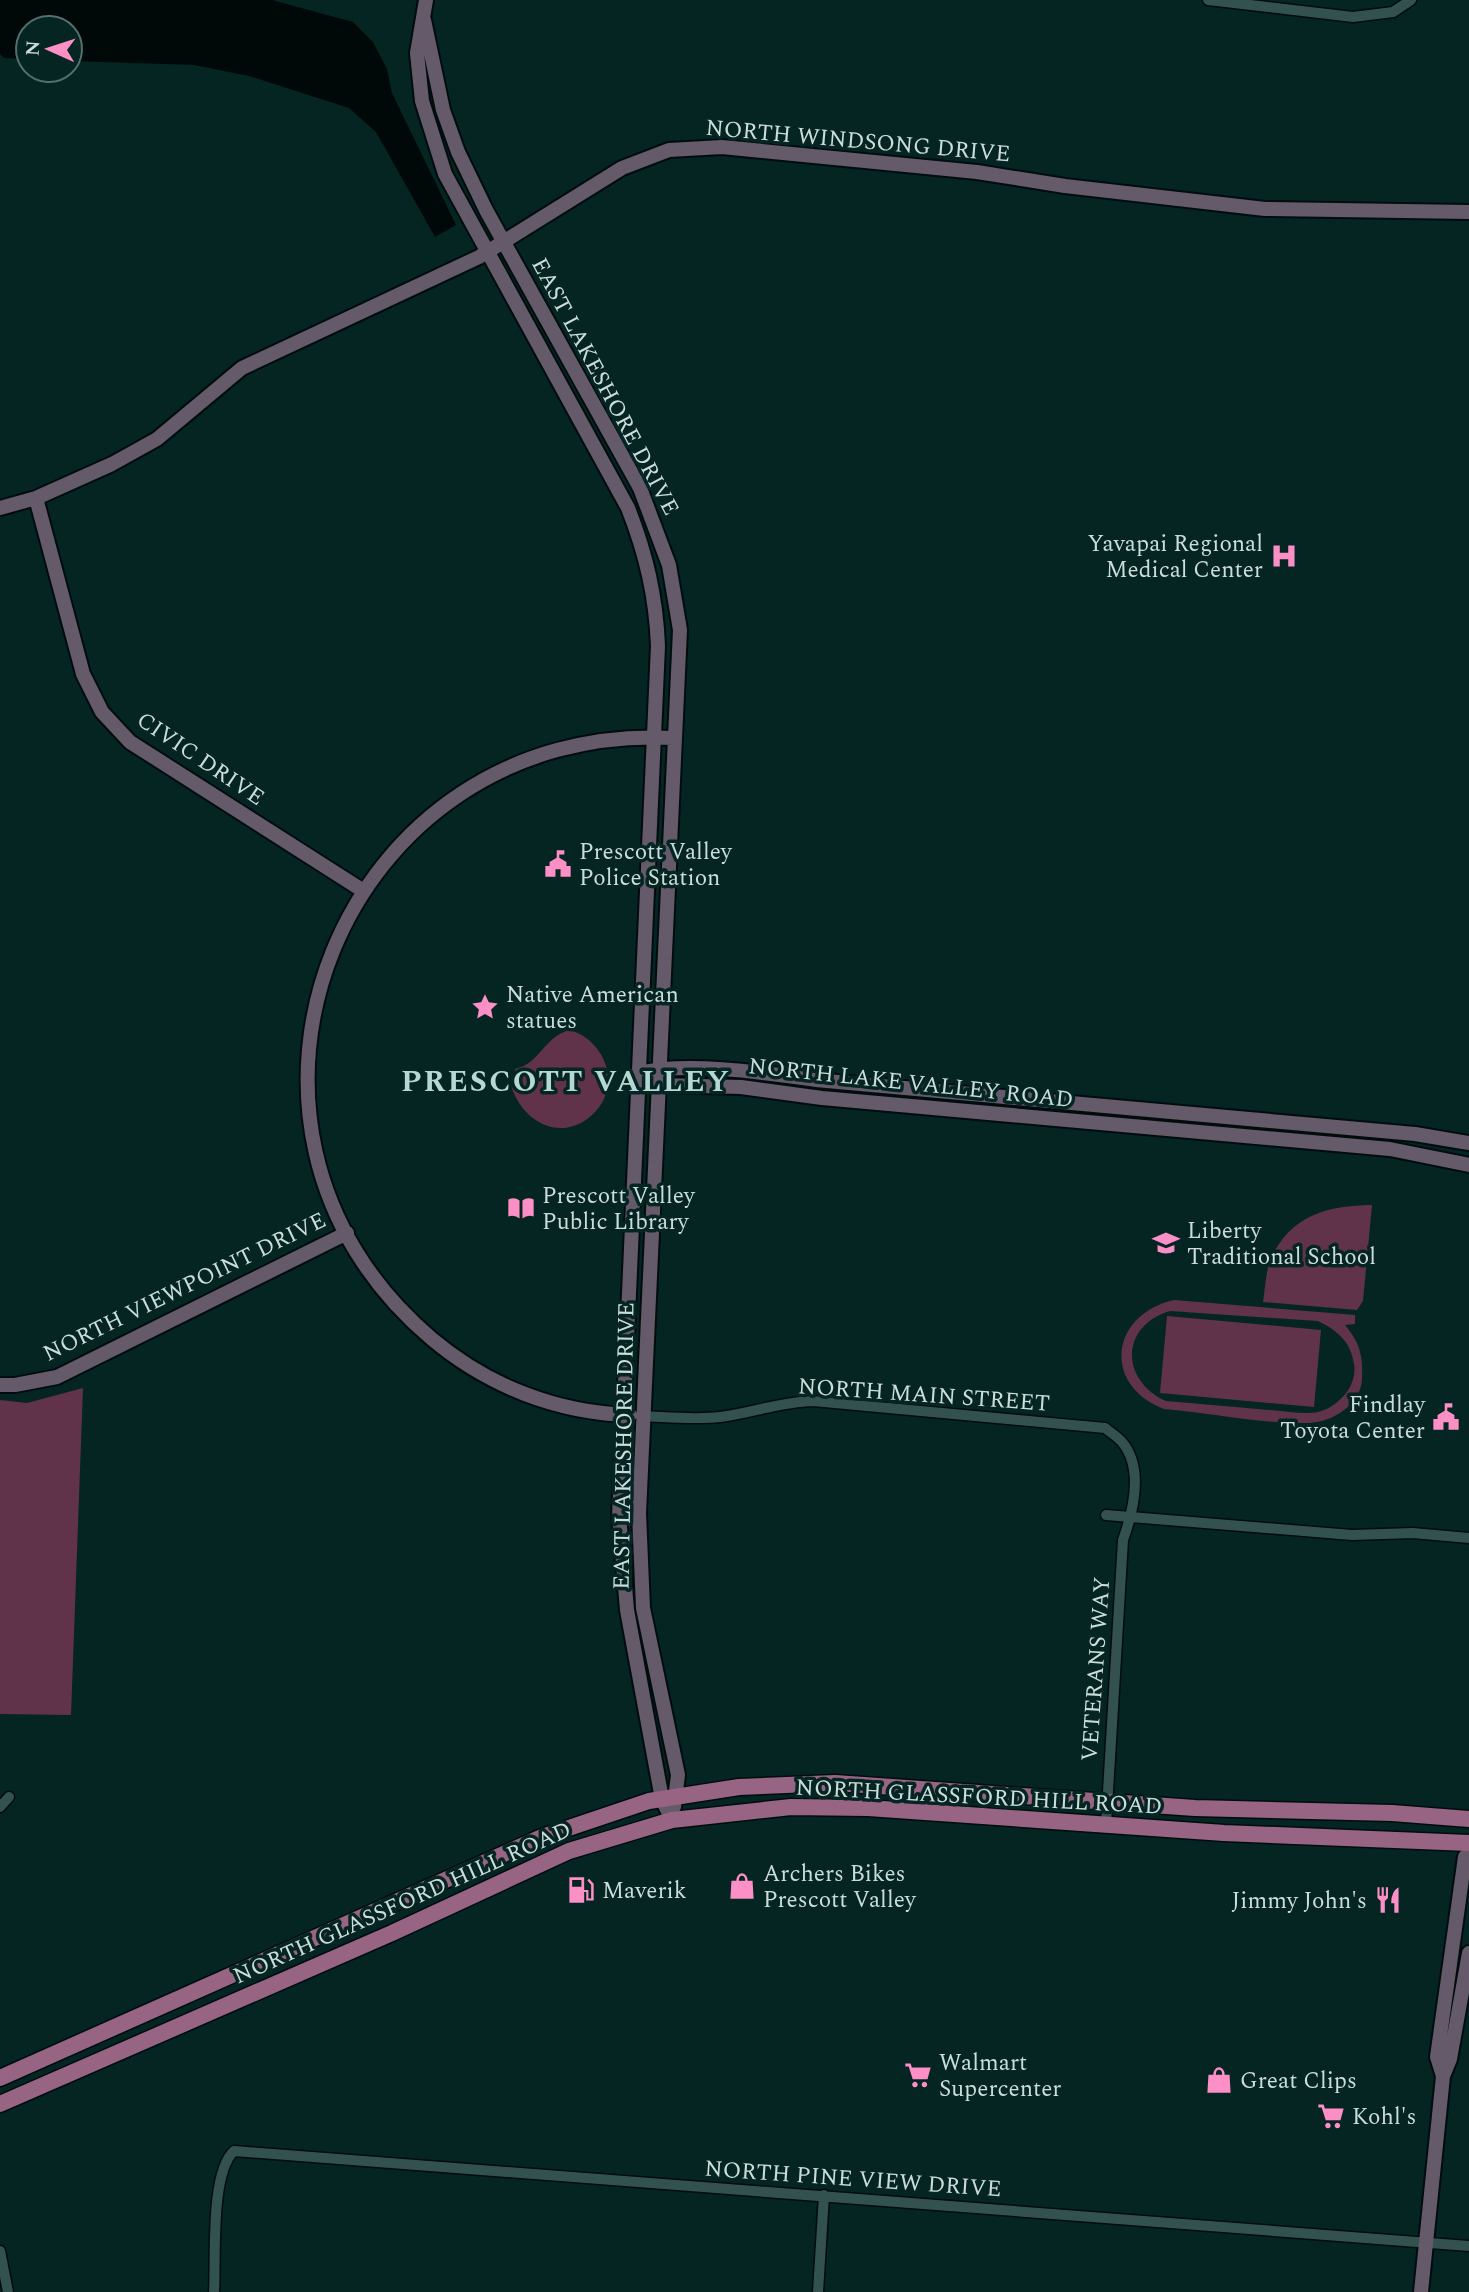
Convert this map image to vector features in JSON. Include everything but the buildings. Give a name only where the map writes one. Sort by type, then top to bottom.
[{"type":"main road","name":"NORTH GLASSFORD HILL ROAD","points":[[1,2078],[542,1837],[669,1798],[739,1787],[835,1783],[1107,1801],[1469,1819]]},
{"type":"main road","name":"NORTH GLASSFORD HILL ROAD","points":[[0,2104],[392,1933],[556,1856],[639,1827],[672,1820],[791,1807],[868,1808],[1228,1833],[1469,1843]]},
{"type":"street","name":"EAST LAKESHORE DRIVE","points":[[426,0],[416,53],[422,101],[445,174],[617,487],[646,554],[656,604],[659,646],[619,1516],[627,1610],[672,1820]]},
{"type":"street","points":[[1209,0],[1353,17],[1393,12],[1411,0]]},
{"type":"street","name":"EAST LAKESHORE DRIVE","points":[[424,19],[443,110],[458,152],[503,241],[635,479],[669,565],[680,630],[639,1513],[643,1608],[678,1775],[669,1798]]},
{"type":"street","name":"NORTH WINDSONG DRIVE","points":[[0,508],[36,498],[112,464],[157,439],[242,368],[487,252],[622,168],[669,150],[695,147],[977,172],[1065,186],[1265,209],[1469,212]]},
{"type":"street","points":[[617,487],[635,479]]},
{"type":"street","name":"CIVIC DRIVE","points":[[36,498],[83,674],[102,712],[130,742],[362,890]]},
{"type":"street","points":[[642,1416],[623,1415],[530,1397],[489,1378],[453,1356],[401,1311],[370,1271],[347,1233],[328,1188],[316,1147],[308,1075],[312,1026],[320,987],[335,945],[362,890],[417,827],[460,793],[500,771],[544,752],[585,742],[674,738]]},
{"type":"street","name":"NORTH LAKE VALLEY ROAD","points":[[639,1073],[659,1068],[746,1070],[816,1080],[1377,1130],[1469,1143]]},
{"type":"street","points":[[639,1073],[658,1085]]},
{"type":"street","name":"NORTH LAKE VALLEY ROAD","points":[[658,1085],[741,1087],[822,1098],[1390,1149],[1469,1166]]},
{"type":"street","name":"NORTH VIEWPOINT DRIVE","points":[[0,1385],[57,1377],[347,1233]]},
{"type":"street","name":"NORTH MAIN STREET","points":[[642,1416],[694,1419],[789,1402],[813,1401],[1105,1428],[1122,1442],[1132,1460],[1134,1482],[1131,1517]]},
{"type":"street","points":[[1106,1515],[1352,1535],[1413,1533],[1469,1538]]},
{"type":"street","name":"VETERANS WAY","points":[[1106,1825],[1123,1540],[1131,1517]]},
{"type":"street","points":[[627,1610],[643,1608]]},
{"type":"street","points":[[0,1807],[9,1797]]},
{"type":"street","points":[[1443,2076],[1437,2057],[1465,1857],[1469,1853]]},
{"type":"street","points":[[1421,2292],[1443,2076],[1450,2059],[1469,1954]]},
{"type":"street","name":"NORTH PINE VIEW DRIVE","points":[[214,2292],[219,2185],[226,2158],[234,2151],[1469,2246]]},
{"type":"street","points":[[818,2292],[824,2195]]},
{"type":"street","points":[[0,2251],[8,2292]]},
{"type":"shaded area","points":[[0,0],[272,0],[353,22],[373,42],[387,69],[392,93],[456,225],[435,237],[376,132],[349,108],[249,76],[194,65],[84,61],[84,14],[14,14],[14,58],[4,58],[0,54]]},
{"type":"shaded area","points":[[570,1030],[583,1036],[601,1054],[606,1066],[607,1091],[592,1115],[579,1124],[567,1128],[554,1127],[531,1117],[522,1107],[510,1082],[516,1082],[515,1069],[530,1062],[554,1038]]},
{"type":"shaded area","points":[[1372,1205],[1363,1301],[1357,1310],[1263,1302],[1271,1258],[1289,1231],[1313,1215],[1341,1208]]},
{"type":"shaded area","points":[[1174,1300],[1355,1315],[1355,1324],[1345,1325],[1360,1350],[1362,1379],[1357,1396],[1336,1415],[1309,1423],[1255,1420],[1164,1409],[1144,1398],[1130,1384],[1123,1368],[1122,1351],[1127,1334],[1137,1320],[1153,1308]],"holes":[[[1170,1311],[1318,1321],[1347,1343],[1354,1364],[1350,1388],[1333,1405],[1318,1412],[1166,1401],[1151,1392],[1140,1380],[1134,1367],[1132,1354],[1142,1328],[1154,1318]]]},
{"type":"shaded area","points":[[1167,1316],[1321,1330],[1314,1407],[1160,1393]]},
{"type":"shaded area","points":[[83,1388],[71,1715],[0,1714],[0,1400],[27,1403]]},
{"type":"place","name":"Yavapai Regional Medical Center","points":[[1284,556]]},
{"type":"place","name":"Prescott Valley Police Station","points":[[558,864]]},
{"type":"place","name":"Native American statues","points":[[485,1007]]},
{"type":"place","name":"Prescott Valley Public Library","points":[[521,1208]]},
{"type":"place","name":"Liberty Traditional School","points":[[1166,1243]]},
{"type":"place","name":"Findlay Toyota Center","points":[[1446,1417]]},
{"type":"place","name":"Archers Bikes Prescott Valley","points":[[742,1886]]},
{"type":"place","name":"Maverik","points":[[581,1890]]},
{"type":"place","name":"Jimmy John's","points":[[1388,1900]]},
{"type":"place","name":"Walmart Supercenter","points":[[918,2075]]},
{"type":"place","name":"Great Clips","points":[[1219,2080]]},
{"type":"place","name":"Kohl's","points":[[1331,2116]]},
{"type":"district","name":"PRESCOTT VALLEY","points":[[566,1081]]}]
